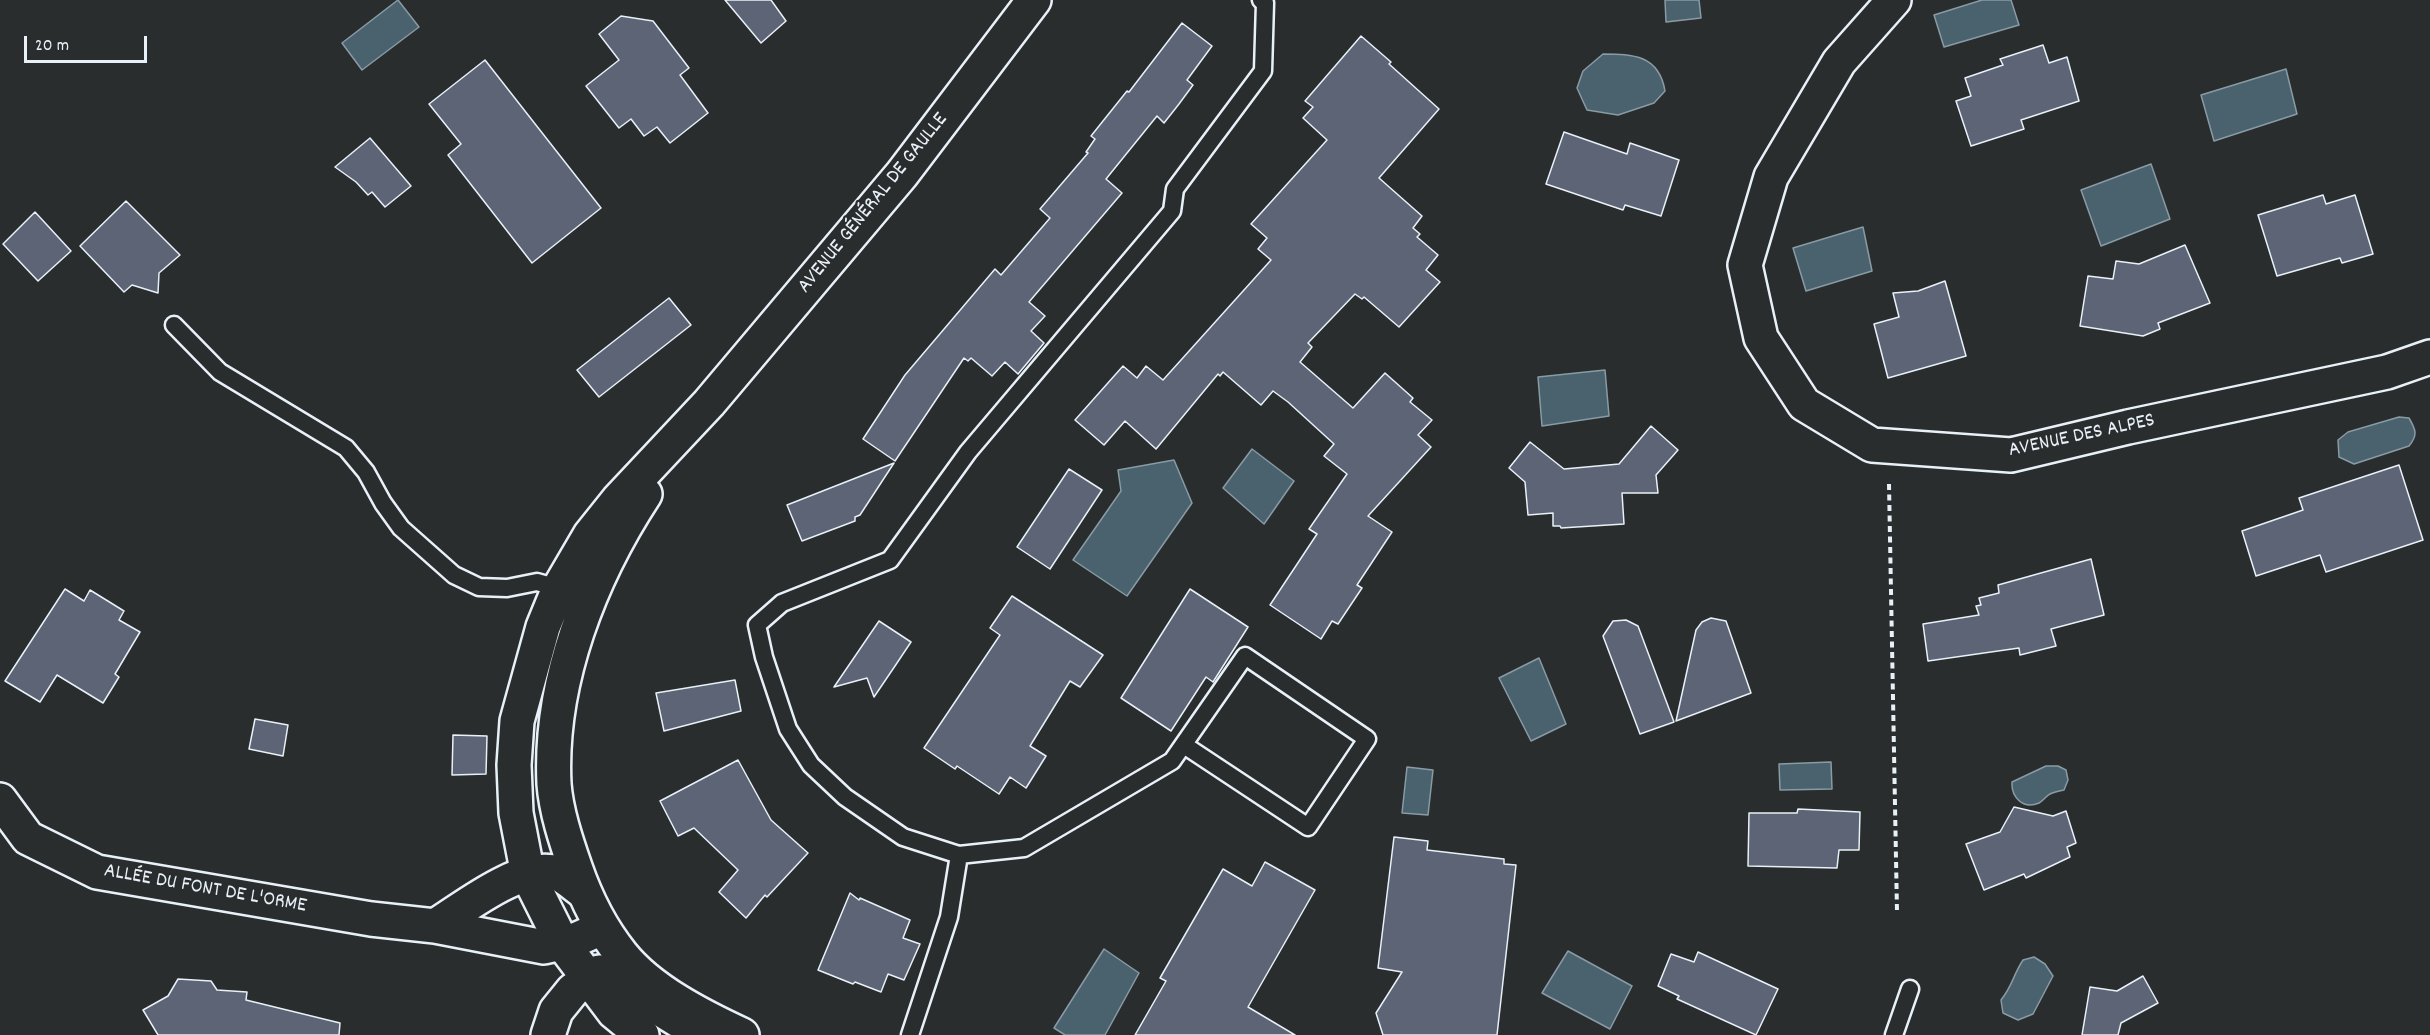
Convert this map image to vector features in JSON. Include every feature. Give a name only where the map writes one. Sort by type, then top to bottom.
[{"type":"street","name":"AVENUE GÉNÉRAL DE GAULLE","points":[[642,1035],[614,1012],[588,980],[562,943],[528,875],[516,813],[514,765],[517,721],[543,627],[560,588],[590,535],[618,500],[709,403],[902,174],[1034,0]]},
{"type":"street","name":"AVENUE DES ALPES","points":[[1894,0],[1839,62],[1771,177],[1745,265],[1761,338],[1804,404],[1872,445],[2011,455],[2387,372],[2430,357]]},
{"type":"street","name":"AVENUE GÉNÉRAL DE GAULLE","points":[[709,403],[628,520],[591,597],[567,663],[556,724],[554,785],[566,843],[584,892],[603,928],[623,956],[663,992],[736,1032]]},
{"type":"street","name":"ALLÉE DU FONT DE L'ORME","points":[[0,800],[28,838],[97,872],[371,919],[435,926],[544,947],[575,940],[603,928]]},
{"type":"street","points":[[435,926],[510,880],[540,871],[558,874],[584,892]]},
{"type":"street","points":[[548,1035],[556,1011],[573,990],[599,972],[610,972],[644,999],[678,1020],[736,1032]]},
{"type":"lane","points":[[1184,745],[1308,827],[1367,739],[1245,656],[1172,761],[1024,848],[959,855],[903,837],[845,797],[811,765],[788,729],[764,657],[757,625],[782,603],[890,560],[968,452],[1172,211],[1175,189],[1263,71],[1265,3],[1262,0]]},
{"type":"lane","points":[[174,325],[220,372],[346,448],[366,472],[383,503],[401,528],[454,575],[479,587],[507,588],[537,582],[591,597]]},
{"type":"lane","points":[[910,1035],[922,1006],[949,917],[959,855]]},
{"type":"lane","points":[[1894,1035],[1910,989]]},
{"type":"path","points":[[1889,474],[1897,912]]},
{"type":"water","points":[[398,0],[419,27],[362,70],[342,43]]},
{"type":"water","points":[[1665,0],[1699,0],[1701,18],[1666,22]]},
{"type":"water","points":[[1982,0],[2011,0],[2019,25],[1944,47],[1934,15]]},
{"type":"water","points":[[1603,54],[1634,56],[1651,63],[1662,79],[1665,91],[1654,103],[1618,115],[1587,110],[1577,88],[1583,71]]},
{"type":"water","points":[[2286,69],[2297,114],[2214,141],[2201,95]]},
{"type":"water","points":[[2151,164],[2170,219],[2101,246],[2081,190]]},
{"type":"water","points":[[1863,227],[1872,271],[1806,291],[1793,248]]},
{"type":"water","points":[[1605,370],[1609,416],[1542,426],[1538,377]]},
{"type":"water","points":[[2399,417],[2409,418],[2414,429],[2414,439],[2409,446],[2354,464],[2339,457],[2338,440],[2348,432]]},
{"type":"water","points":[[1252,449],[1294,481],[1264,524],[1223,488]]},
{"type":"water","points":[[1174,460],[1192,503],[1127,596],[1073,560],[1121,491],[1118,470]]},
{"type":"water","points":[[1539,658],[1566,724],[1531,741],[1499,678]]},
{"type":"water","points":[[1831,762],[1832,789],[1780,790],[1779,764]]},
{"type":"water","points":[[2046,766],[2058,766],[2066,770],[2068,780],[2064,790],[2050,794],[2033,805],[2019,801],[2014,793],[2012,782]]},
{"type":"water","points":[[1407,767],[1433,770],[1428,815],[1402,813]]},
{"type":"water","points":[[1104,949],[1139,973],[1105,1035],[1065,1035],[1054,1028]]},
{"type":"water","points":[[1568,951],[1632,986],[1610,1029],[1542,993]]},
{"type":"water","points":[[2034,957],[2045,964],[2053,976],[2033,1014],[2018,1020],[2003,1013],[2001,1000],[2023,960]]},
{"type":"building","points":[[725,0],[771,0],[786,21],[761,43]]},
{"type":"building","points":[[621,16],[653,21],[689,68],[680,75],[708,113],[670,143],[657,127],[644,136],[631,119],[619,128],[586,86],[619,60],[599,34]]},
{"type":"building","points":[[1182,23],[1212,46],[1187,80],[1193,85],[1164,123],[1157,116],[1106,179],[1122,193],[1029,302],[1045,316],[1031,331],[1044,343],[1018,374],[1005,362],[992,376],[971,358],[968,361],[964,358],[895,461],[863,439],[905,375],[995,269],[1001,275],[1050,218],[1040,209],[1088,153],[1086,152],[1095,139],[1091,136],[1127,91],[1129,92]]},
{"type":"building","points":[[1361,36],[1439,109],[1379,178],[1422,216],[1413,228],[1420,234],[1417,237],[1438,255],[1426,270],[1440,282],[1399,327],[1364,297],[1362,299],[1355,294],[1308,343],[1312,347],[1300,362],[1353,408],[1385,373],[1413,398],[1410,402],[1432,420],[1418,435],[1431,447],[1368,516],[1392,532],[1357,585],[1362,588],[1338,624],[1332,621],[1321,639],[1270,605],[1317,534],[1309,529],[1347,474],[1324,456],[1334,444],[1288,402],[1273,391],[1261,405],[1223,372],[1220,376],[1218,374],[1156,449],[1125,421],[1104,445],[1075,420],[1123,366],[1137,378],[1146,366],[1163,380],[1271,260],[1258,249],[1267,238],[1251,224],[1327,140],[1303,118],[1313,107],[1305,101]]},
{"type":"building","points":[[2043,45],[2049,63],[2067,57],[2079,101],[2021,120],[2024,129],[1971,146],[1956,101],[1971,96],[1965,78],[2003,65],[2000,59]]},
{"type":"building","points":[[485,60],[601,208],[532,263],[448,155],[461,144],[429,104]]},
{"type":"building","points":[[1564,132],[1627,154],[1630,143],[1679,160],[1661,216],[1625,205],[1623,210],[1546,184]]},
{"type":"building","points":[[370,138],[411,186],[385,207],[372,192],[368,195],[356,182],[335,167]]},
{"type":"building","points":[[2323,195],[2326,204],[2355,195],[2373,254],[2342,263],[2340,258],[2277,276],[2258,215]]},
{"type":"building","points":[[126,201],[180,255],[159,273],[158,293],[132,285],[124,292],[80,246]]},
{"type":"building","points":[[35,212],[71,251],[38,281],[3,244]]},
{"type":"building","points":[[2185,245],[2210,303],[2158,323],[2160,329],[2143,336],[2080,326],[2088,276],[2113,279],[2116,261],[2139,264]]},
{"type":"building","points":[[1945,281],[1966,356],[1888,378],[1874,324],[1899,317],[1893,293],[1918,291]]},
{"type":"building","points":[[669,298],[691,325],[599,397],[577,370]]},
{"type":"building","points":[[1651,426],[1678,450],[1656,475],[1658,493],[1622,493],[1624,524],[1561,528],[1553,526],[1553,513],[1528,515],[1525,482],[1509,468],[1530,442],[1564,469],[1619,464]]},
{"type":"building","points":[[894,463],[860,515],[855,517],[855,521],[802,541],[787,505]]},
{"type":"building","points":[[2399,465],[2423,540],[2326,572],[2320,555],[2256,576],[2242,531],[2303,510],[2299,498]]},
{"type":"building","points":[[1069,469],[1102,490],[1050,569],[1017,547]]},
{"type":"building","points":[[2091,559],[2104,615],[2051,629],[2056,646],[2020,655],[2019,648],[1928,661],[1923,624],[1979,615],[1976,606],[1981,605],[1979,598],[1999,593],[1998,585]]},
{"type":"building","points":[[65,589],[84,601],[90,590],[124,611],[119,620],[140,632],[115,674],[119,677],[103,703],[57,675],[40,702],[5,681]]},
{"type":"building","points":[[1190,589],[1248,627],[1213,682],[1206,677],[1171,731],[1121,698]]},
{"type":"building","points":[[1012,596],[1103,655],[1080,687],[1070,681],[1030,746],[1046,756],[1026,788],[1010,777],[999,794],[957,766],[955,769],[924,748],[1000,635],[990,628]]},
{"type":"building","points":[[1711,618],[1726,621],[1751,693],[1676,721],[1696,630],[1702,622]]},
{"type":"building","points":[[1626,620],[1638,626],[1674,722],[1640,734],[1603,636],[1613,621]]},
{"type":"building","points":[[879,621],[911,642],[874,697],[867,678],[834,687]]},
{"type":"building","points":[[735,680],[741,711],[664,731],[656,693]]},
{"type":"building","points":[[255,719],[288,725],[283,756],[249,749]]},
{"type":"building","points":[[453,735],[487,736],[486,774],[452,775]]},
{"type":"building","points":[[738,760],[771,820],[808,853],[767,897],[765,895],[746,918],[719,892],[738,870],[694,828],[678,836],[660,801]]},
{"type":"building","points":[[2014,807],[2053,816],[2066,811],[2076,843],[2067,847],[2070,857],[2026,878],[2024,874],[1984,890],[1966,844],[2000,832]]},
{"type":"building","points":[[1798,809],[1860,812],[1859,850],[1839,850],[1837,868],[1748,866],[1749,813],[1797,813]]},
{"type":"building","points":[[1394,837],[1428,841],[1427,850],[1504,859],[1504,864],[1516,865],[1497,1035],[1383,1035],[1376,1013],[1402,972],[1378,968]]},
{"type":"building","points":[[1265,862],[1315,890],[1248,1007],[1295,1035],[1135,1035],[1166,981],[1160,978],[1223,869],[1252,886]]},
{"type":"building","points":[[850,893],[859,900],[860,898],[910,920],[903,938],[920,944],[904,980],[888,974],[881,992],[818,970]]},
{"type":"building","points":[[1698,952],[1778,989],[1756,1035],[1677,999],[1679,996],[1658,986],[1671,954],[1694,962]]},
{"type":"building","points":[[2143,976],[2158,1003],[2121,1023],[2118,1035],[2082,1035],[2090,987],[2117,991]]},
{"type":"building","points":[[178,979],[211,981],[217,990],[247,992],[246,1000],[340,1023],[339,1035],[158,1035],[143,1010],[168,996]]}]
